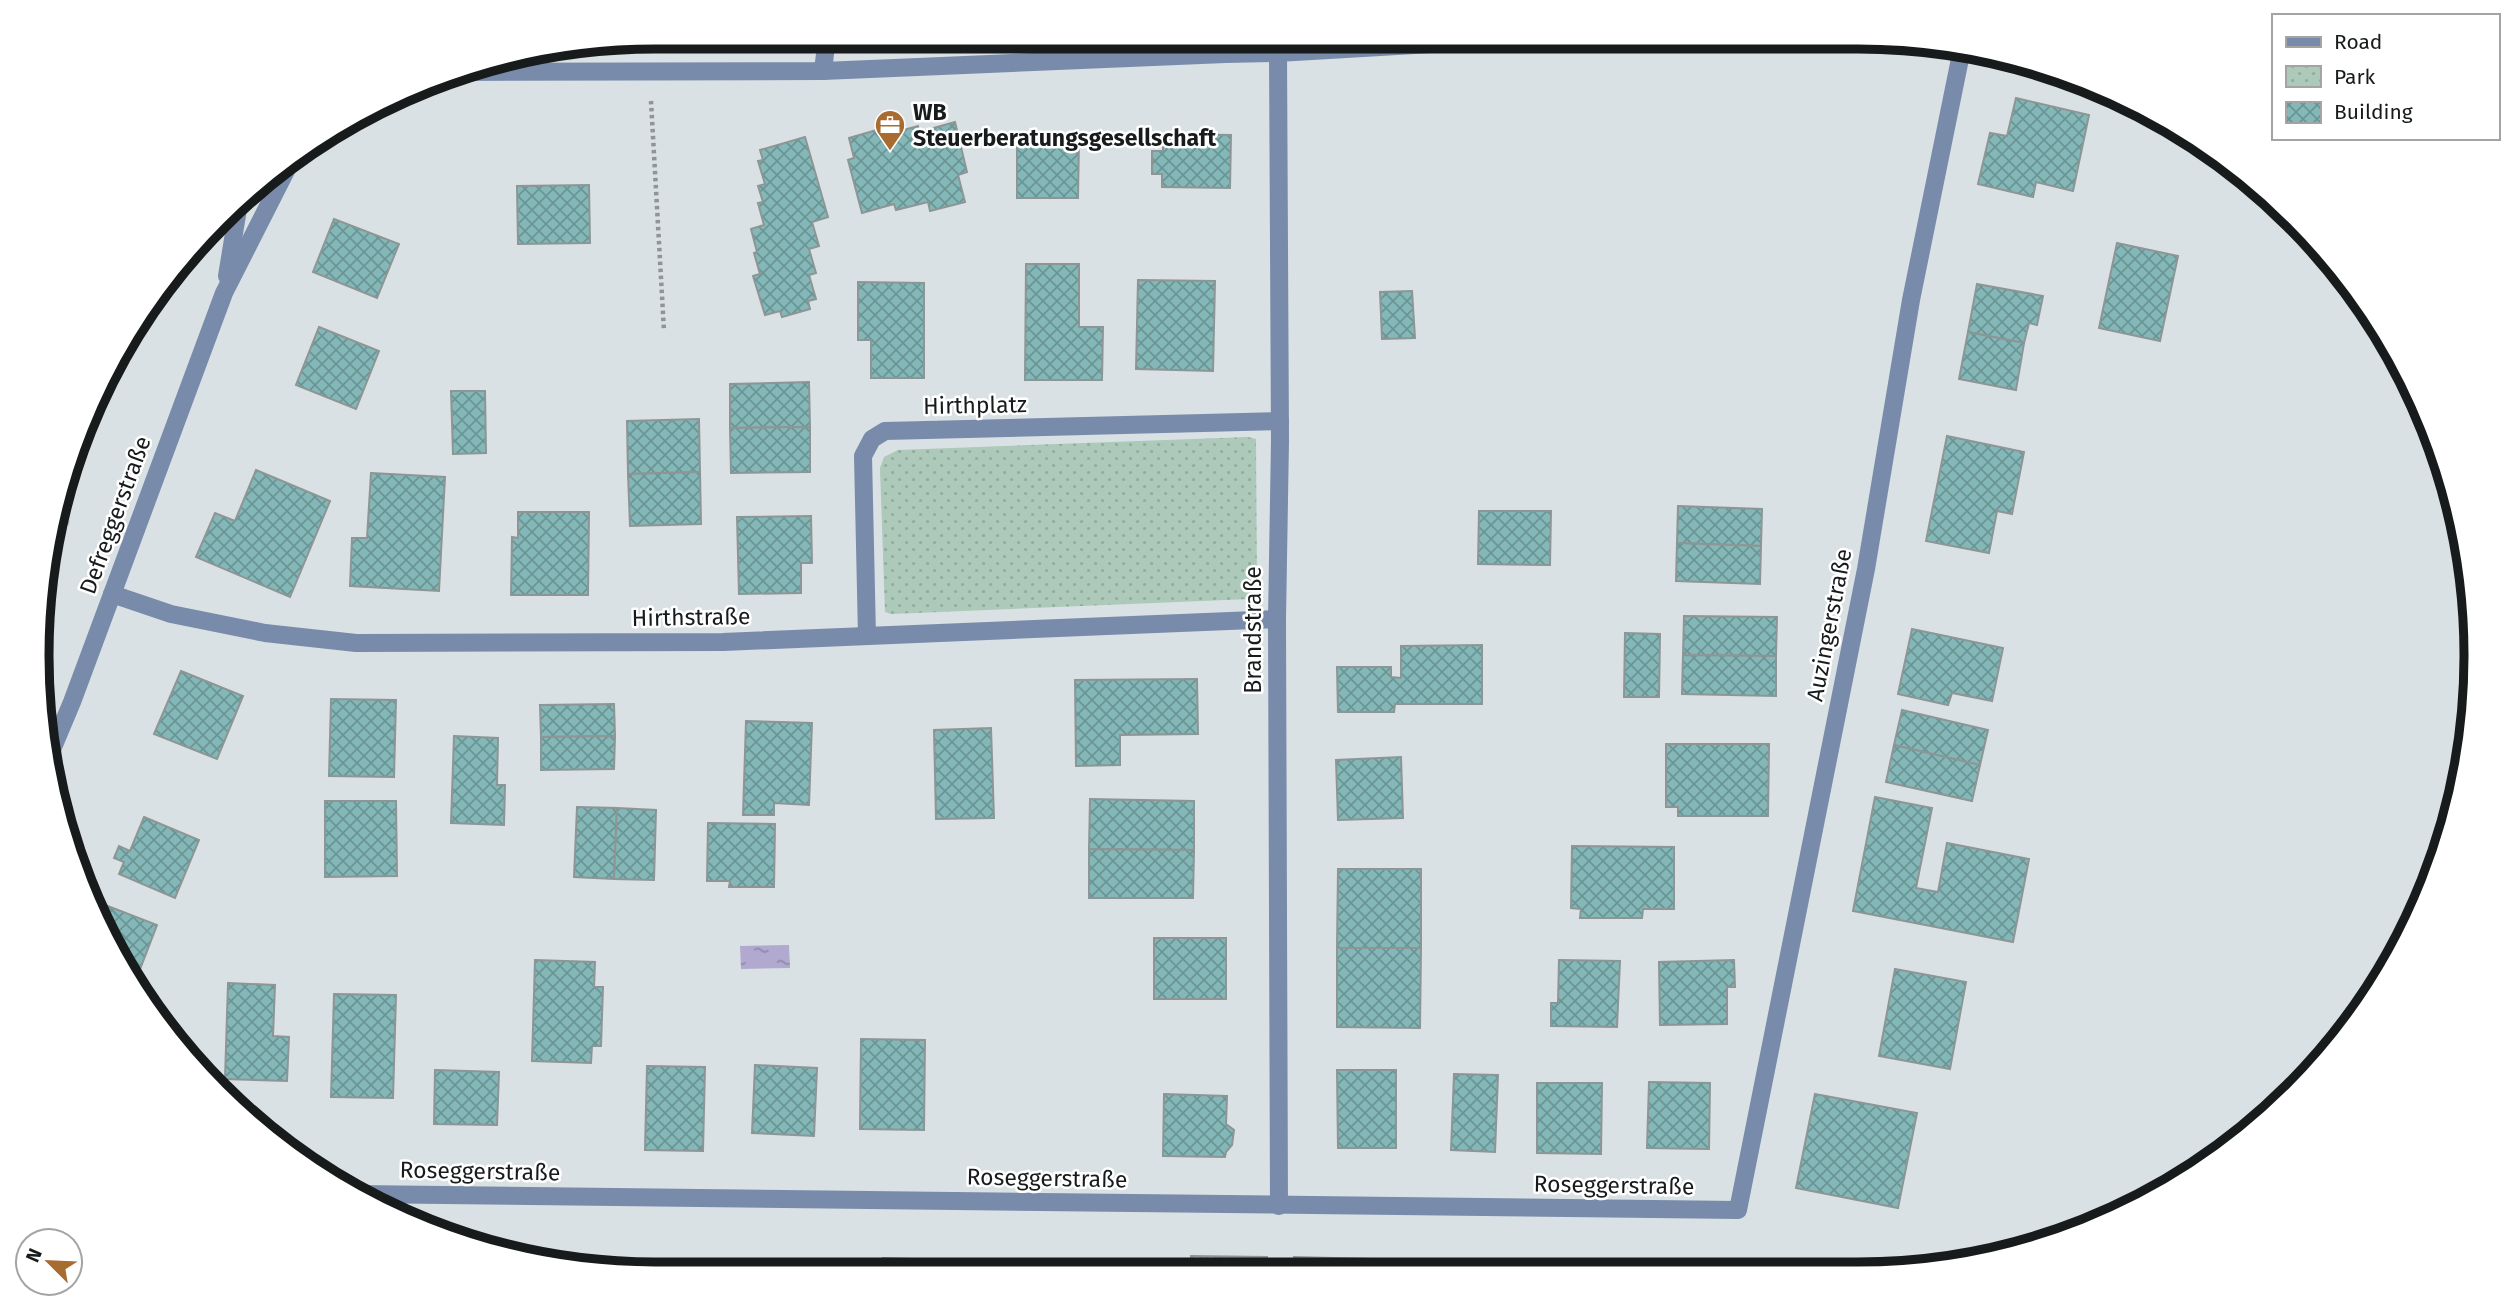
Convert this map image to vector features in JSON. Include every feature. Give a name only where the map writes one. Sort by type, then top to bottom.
[{"type":"street","points":[[823,71],[826,49]]},
{"type":"street","points":[[483,74],[823,71],[1278,53],[1292,49]]},
{"type":"street","name":"Brandstraße","points":[[1278,53],[1279,1206]]},
{"type":"street","name":"Auzingerstraße","points":[[1738,1210],[1866,569],[1912,300],[1960,58]]},
{"type":"street","name":"Defreggerstraße","points":[[55,741],[224,293],[283,177]]},
{"type":"street","name":"Defreggerstraße","points":[[224,293],[236,218]]},
{"type":"street","name":"Hirthplatz","points":[[867,636],[863,456],[872,439],[885,431],[1280,421]]},
{"type":"street","name":"Hirthstraße","points":[[112,594],[171,614],[252,631],[356,643],[723,642],[1277,619]]},
{"type":"street","name":"Roseggerstraße","points":[[378,1194],[1738,1210]]},
{"type":"path","points":[[649,72],[664,331]]},
{"type":"path","points":[[65,522],[69,523]]},
{"type":"green space","points":[[1248,437],[1256,439],[1257,591],[1249,599],[891,614],[885,612],[880,468],[884,457],[898,450]]},
{"type":"water","points":[[789,945],[790,968],[741,969],[740,946]]},
{"type":"building","points":[[2016,98],[2089,115],[2073,191],[2036,182],[2033,197],[1978,184],[1990,133],[2007,136]]},
{"type":"building","points":[[955,122],[967,172],[958,175],[965,202],[930,211],[928,202],[896,210],[894,204],[862,213],[848,160],[854,158],[849,138],[887,127],[889,134],[918,126],[919,132]]},
{"type":"building","points":[[1163,134],[1231,135],[1230,188],[1162,187],[1162,174],[1152,174],[1152,151],[1163,151]]},
{"type":"building","points":[[805,137],[828,217],[812,222],[819,246],[809,249],[816,273],[809,275],[816,299],[808,301],[810,309],[782,317],[780,311],[765,315],[753,276],[760,274],[751,229],[764,225],[758,203],[763,202],[758,186],[765,184],[758,161],[763,160],[760,150]]},
{"type":"building","points":[[1017,139],[1079,140],[1078,198],[1017,198]]},
{"type":"building","points":[[589,185],[590,243],[518,244],[517,186]]},
{"type":"building","points":[[334,219],[399,244],[377,298],[313,272]]},
{"type":"building","points":[[2117,243],[2178,256],[2160,341],[2099,328]]},
{"type":"building","points":[[1026,264],[1079,264],[1079,327],[1103,327],[1102,380],[1025,380]]},
{"type":"building","points":[[1138,280],[1215,281],[1213,371],[1136,369]]},
{"type":"building","points":[[858,282],[924,283],[924,378],[871,378],[871,340],[858,340]]},
{"type":"building","points":[[1977,284],[2043,296],[2037,325],[2029,323],[2024,343],[1968,332]]},
{"type":"building","points":[[1412,291],[1415,338],[1382,339],[1380,292]]},
{"type":"building","points":[[319,327],[379,351],[356,409],[296,385]]},
{"type":"building","points":[[1968,332],[2024,343],[2016,390],[1959,379]]},
{"type":"building","points":[[809,382],[810,427],[730,428],[730,384]]},
{"type":"building","points":[[451,391],[485,391],[486,453],[453,454]]},
{"type":"building","points":[[699,419],[700,472],[628,474],[627,421]]},
{"type":"building","points":[[810,427],[810,472],[731,473],[730,428]]},
{"type":"building","points":[[1947,436],[2024,452],[2012,514],[1997,511],[1989,553],[1926,541]]},
{"type":"building","points":[[256,470],[330,501],[290,597],[196,557],[215,513],[235,521]]},
{"type":"building","points":[[700,472],[701,524],[630,526],[628,474]]},
{"type":"building","points":[[371,473],[445,477],[439,591],[350,586],[352,538],[367,538]]},
{"type":"building","points":[[1678,506],[1762,509],[1761,546],[1677,543]]},
{"type":"building","points":[[1479,511],[1551,511],[1550,565],[1478,564]]},
{"type":"building","points":[[518,512],[589,512],[588,595],[511,595],[512,537],[518,538]]},
{"type":"building","points":[[811,516],[812,563],[801,563],[801,593],[739,594],[737,517]]},
{"type":"building","points":[[1677,543],[1761,546],[1760,584],[1676,581]]},
{"type":"building","points":[[1684,616],[1777,617],[1776,656],[1683,655]]},
{"type":"building","points":[[1912,629],[2003,648],[1992,701],[1952,693],[1948,705],[1898,694]]},
{"type":"building","points":[[1625,633],[1660,634],[1659,697],[1624,697]]},
{"type":"building","points":[[1482,645],[1482,704],[1395,704],[1394,712],[1338,712],[1337,667],[1391,667],[1391,677],[1401,678],[1401,646]]},
{"type":"building","points":[[1683,655],[1776,656],[1776,696],[1682,694]]},
{"type":"building","points":[[181,671],[243,696],[217,759],[154,734]]},
{"type":"building","points":[[1197,679],[1198,734],[1120,735],[1120,765],[1076,766],[1075,680]]},
{"type":"building","points":[[331,699],[396,700],[394,777],[329,776]]},
{"type":"building","points":[[614,704],[615,736],[541,737],[540,705]]},
{"type":"building","points":[[1902,710],[1988,730],[1980,765],[1894,745]]},
{"type":"building","points":[[746,721],[812,723],[809,805],[774,803],[774,815],[743,815]]},
{"type":"building","points":[[991,728],[994,818],[936,819],[934,730]]},
{"type":"building","points":[[454,736],[498,738],[497,785],[505,785],[504,825],[451,823]]},
{"type":"building","points":[[615,736],[614,769],[541,770],[541,737]]},
{"type":"building","points":[[1666,744],[1769,744],[1768,816],[1678,816],[1678,807],[1666,807]]},
{"type":"building","points":[[1894,745],[1980,765],[1972,801],[1886,782]]},
{"type":"building","points":[[1401,757],[1403,818],[1338,820],[1336,760]]},
{"type":"building","points":[[1875,797],[1932,808],[1916,888],[1938,892],[1947,843],[2029,859],[2013,942],[1853,911]]},
{"type":"building","points":[[1090,799],[1194,801],[1194,850],[1089,849]]},
{"type":"building","points":[[325,801],[396,801],[397,876],[325,877]]},
{"type":"building","points":[[577,807],[617,808],[614,879],[574,877]]},
{"type":"building","points":[[617,808],[656,810],[654,880],[614,879]]},
{"type":"building","points":[[144,817],[199,840],[175,898],[119,874],[124,862],[114,858],[119,846],[130,851]]},
{"type":"building","points":[[708,823],[775,824],[774,887],[729,887],[730,881],[707,881]]},
{"type":"building","points":[[1572,846],[1674,847],[1674,909],[1643,909],[1642,918],[1580,918],[1581,909],[1571,908]]},
{"type":"building","points":[[1089,849],[1194,850],[1193,898],[1089,898]]},
{"type":"building","points":[[1338,869],[1421,869],[1421,948],[1337,948]]},
{"type":"building","points":[[103,904],[157,925],[139,973]]},
{"type":"building","points":[[1154,938],[1226,938],[1226,999],[1154,999]]},
{"type":"building","points":[[1337,948],[1421,948],[1420,1028],[1337,1027]]},
{"type":"building","points":[[535,960],[595,962],[594,987],[603,987],[601,1046],[592,1046],[591,1063],[532,1061]]},
{"type":"building","points":[[1559,960],[1620,961],[1617,1027],[1551,1026],[1551,1003],[1558,1003]]},
{"type":"building","points":[[1734,960],[1735,987],[1727,987],[1727,1024],[1660,1025],[1659,962]]},
{"type":"building","points":[[1895,969],[1966,982],[1950,1069],[1879,1056]]},
{"type":"building","points":[[228,983],[275,985],[273,1036],[289,1037],[287,1081],[225,1079]]},
{"type":"building","points":[[334,994],[396,995],[393,1098],[331,1097]]},
{"type":"building","points":[[861,1039],[925,1040],[924,1130],[860,1129]]},
{"type":"building","points":[[755,1065],[817,1068],[814,1136],[752,1133]]},
{"type":"building","points":[[647,1066],[705,1067],[703,1151],[645,1150]]},
{"type":"building","points":[[435,1070],[499,1072],[497,1125],[434,1124]]},
{"type":"building","points":[[1337,1070],[1396,1070],[1396,1148],[1338,1148]]},
{"type":"building","points":[[1454,1074],[1498,1075],[1495,1152],[1451,1150]]},
{"type":"building","points":[[1649,1082],[1710,1083],[1709,1149],[1647,1148]]},
{"type":"building","points":[[1537,1083],[1602,1083],[1601,1154],[1537,1153]]},
{"type":"building","points":[[1164,1094],[1227,1096],[1226,1124],[1234,1130],[1232,1145],[1225,1157],[1163,1156]]},
{"type":"building","points":[[1815,1094],[1917,1113],[1898,1208],[1796,1188]]},
{"type":"building","points":[[1191,1256],[1267,1257],[1267,1262],[1191,1262]]},
{"type":"building","points":[[579,1257],[628,1258],[628,1261]]},
{"type":"building","points":[[1294,1257],[1373,1259],[1373,1262],[1294,1262]]},
{"type":"building","points":[[883,1258],[939,1260],[939,1262],[883,1262]]},
{"type":"place","name":"WB Steuerberatungsgesellschaft","points":[[890,152]]}]
